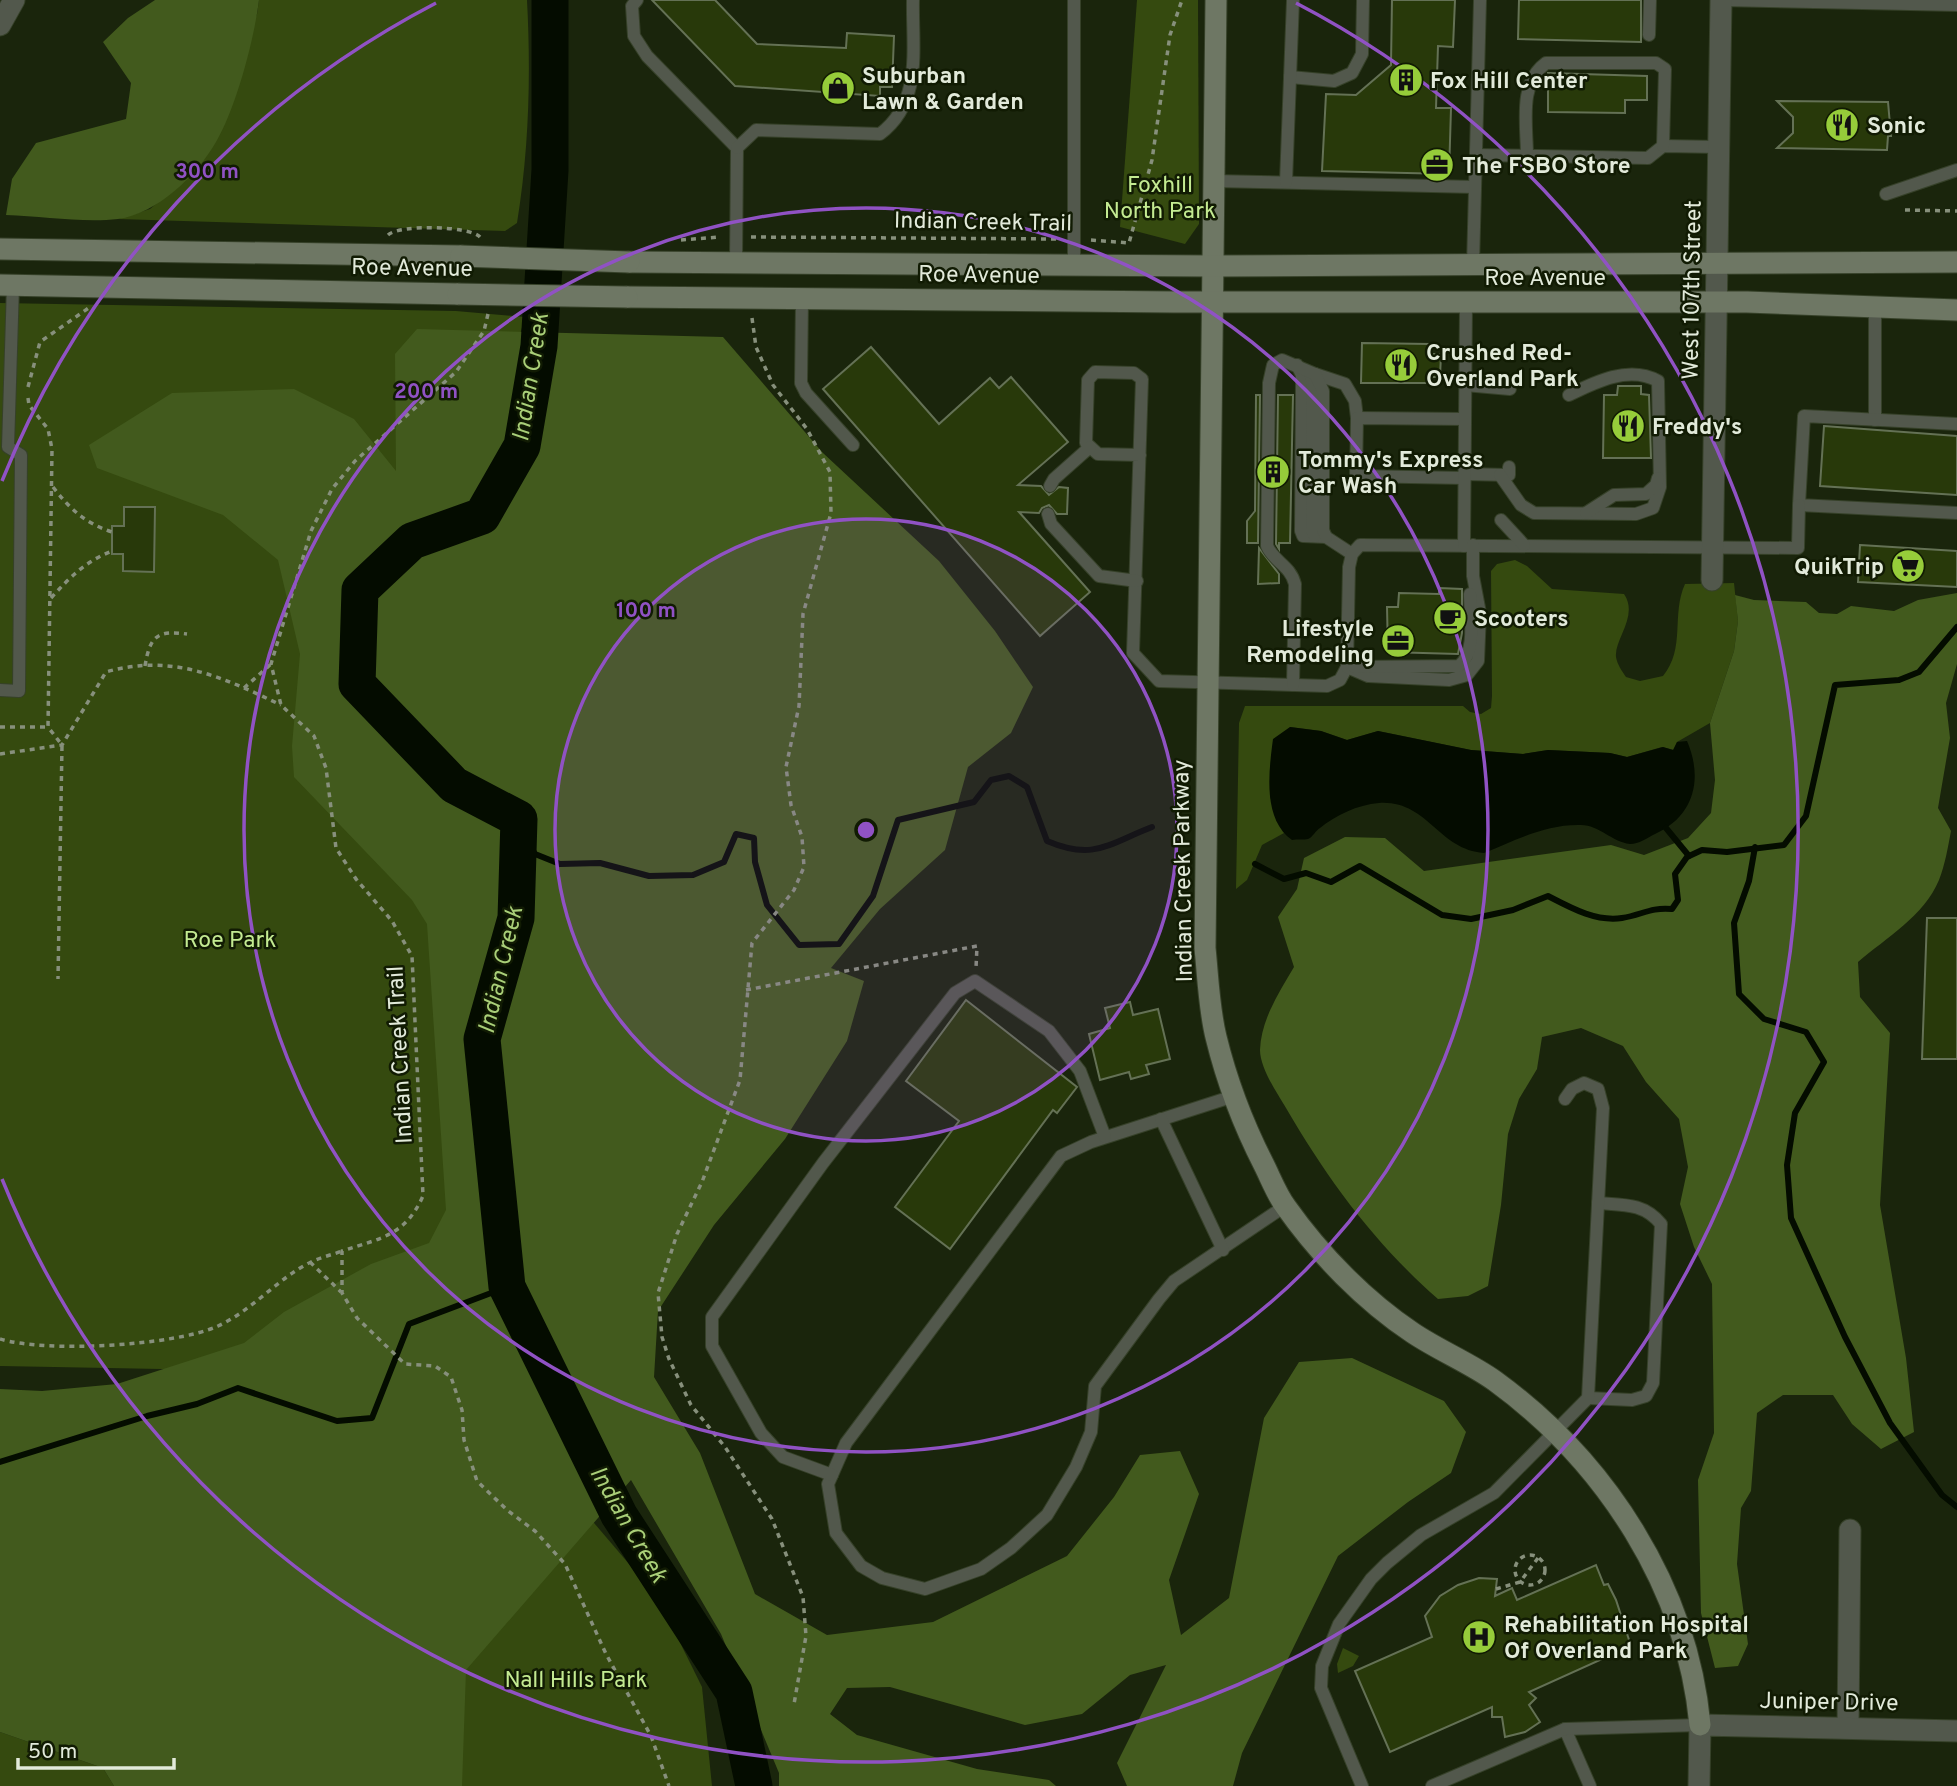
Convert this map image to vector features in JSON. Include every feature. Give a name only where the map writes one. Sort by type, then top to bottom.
[{"type":"main road","name":"Indian Creek Parkway","points":[[1216,0],[1205,948],[1216,1035],[1242,1122],[1285,1206],[1348,1280],[1412,1333],[1494,1381],[1554,1430],[1597,1476],[1644,1547],[1679,1624],[1697,1695],[1700,1725]]},
{"type":"main road","name":"Roe Avenue","points":[[0,249],[736,263],[1213,266],[1957,262]]},
{"type":"main road","points":[[6,285],[22,250]]},
{"type":"main road","name":"Roe Avenue","points":[[6,285],[802,299],[1717,302],[1875,305],[1957,310]]},
{"type":"street","points":[[0,25],[14,0]]},
{"type":"street","name":"West 107th Street","points":[[1712,580],[1721,0]]},
{"type":"street","points":[[1848,1727],[1850,1530]]},
{"type":"street","points":[[1699,1786],[1700,1725]]},
{"type":"street","name":"Juniper Drive","points":[[1700,1725],[1957,1731]]},
{"type":"lane","points":[[637,0],[632,6],[634,36],[648,57],[737,148],[736,263]]},
{"type":"lane","points":[[737,148],[756,130],[880,134],[892,126],[905,108],[912,87],[913,0]]},
{"type":"lane","points":[[1074,0],[1074,264]]},
{"type":"lane","points":[[1286,182],[1293,0]]},
{"type":"lane","points":[[1290,76],[1334,80],[1352,73],[1362,54],[1363,0]]},
{"type":"lane","points":[[1473,265],[1480,0]]},
{"type":"lane","points":[[1649,35],[1650,0]]},
{"type":"lane","points":[[1721,0],[1957,5]]},
{"type":"lane","points":[[1527,156],[1528,83],[1534,72],[1546,63],[1656,63],[1665,69],[1663,146]]},
{"type":"lane","points":[[1476,155],[1648,158],[1663,146],[1719,147]]},
{"type":"lane","points":[[1885,194],[1957,170]]},
{"type":"lane","points":[[1214,181],[1475,187]]},
{"type":"lane","points":[[0,690],[19,691],[21,455],[4,447],[6,285]]},
{"type":"lane","points":[[802,299],[801,383],[806,393],[853,445]]},
{"type":"lane","points":[[1347,667],[1460,666],[1467,660],[1470,647],[1469,583],[1473,575],[1465,476],[1466,303]]},
{"type":"lane","points":[[1875,305],[1875,420]]},
{"type":"lane","points":[[1293,685],[1292,572],[1271,555],[1267,546],[1269,383],[1277,361],[1345,384],[1355,401],[1356,476],[1465,476],[1504,471],[1521,505],[1530,512],[1636,514],[1648,511],[1657,501],[1660,472],[1658,381],[1647,377],[1607,376],[1569,395]]},
{"type":"lane","points":[[1306,370],[1324,391],[1321,537]]},
{"type":"lane","points":[[1306,370],[1302,375],[1301,531],[1303,536],[1321,537],[1352,554]]},
{"type":"lane","points":[[1140,455],[1098,454],[1086,443],[1088,380],[1095,372],[1134,373],[1142,379],[1137,581],[1133,653],[1159,681],[1326,686],[1340,680],[1347,667],[1352,554],[1360,545],[1798,548],[1804,416],[1957,424]]},
{"type":"lane","points":[[1465,386],[1510,389]]},
{"type":"lane","points":[[1357,418],[1465,419]]},
{"type":"lane","points":[[1050,486],[1054,479],[1090,447]]},
{"type":"lane","points":[[1586,513],[1614,495],[1646,494],[1656,485],[1660,472]]},
{"type":"lane","points":[[1799,505],[1957,513]]},
{"type":"lane","points":[[1048,514],[1051,524],[1099,576],[1110,580],[1137,581]]},
{"type":"lane","points":[[1501,520],[1524,545]]},
{"type":"lane","points":[[832,1475],[783,1457],[761,1433],[712,1346],[712,1317],[823,1163],[955,993],[975,981],[1049,1031],[1080,1071],[1105,1137]]},
{"type":"lane","points":[[1362,1786],[1321,1688],[1322,1666],[1339,1624],[1371,1579],[1387,1563],[1422,1535],[1494,1493],[1588,1398],[1603,1108],[1598,1089],[1584,1083],[1572,1088],[1565,1099]]},
{"type":"lane","points":[[1234,1096],[1105,1137],[1061,1156],[846,1443],[828,1484],[836,1533],[861,1566],[883,1578],[925,1589],[981,1569],[1011,1548],[1047,1515],[1076,1467],[1091,1432],[1095,1386],[1158,1299],[1174,1281],[1285,1206]]},
{"type":"lane","points":[[1161,1119],[1223,1250]]},
{"type":"lane","points":[[1588,1398],[1632,1400],[1646,1396],[1653,1383],[1661,1224],[1651,1211],[1634,1205],[1598,1203]]},
{"type":"lane","points":[[1432,1786],[1565,1729],[1700,1725]]},
{"type":"lane","points":[[1565,1729],[1590,1786]]},
{"type":"path","name":"Indian Creek Trail","points":[[673,241],[737,237],[1074,239],[1129,243],[1152,160],[1170,35],[1182,0]]},
{"type":"path","points":[[1905,210],[1957,211]]},
{"type":"path","points":[[386,236],[393,231],[406,229],[470,229],[480,235],[481,248]]},
{"type":"path","points":[[752,298],[756,347],[773,385],[807,429],[830,472],[831,513],[803,614],[799,706],[786,767],[791,805],[802,837],[804,867],[794,890],[752,943],[740,1080],[702,1182],[677,1234],[658,1293],[662,1337],[668,1359],[691,1405],[725,1447],[772,1519],[803,1597],[806,1636],[794,1704]]},
{"type":"path","points":[[281,705],[271,664],[319,510],[355,461],[456,372],[484,331],[488,317],[487,303]]},
{"type":"path","points":[[62,745],[48,727],[52,449],[48,429],[29,405],[26,392],[40,342],[93,305]]},
{"type":"path","points":[[52,486],[71,509],[93,526],[112,532]]},
{"type":"path","points":[[50,600],[71,575],[93,558],[112,551]]},
{"type":"path","points":[[145,666],[148,648],[155,638],[167,632],[187,634]]},
{"type":"path","points":[[244,688],[271,664]]},
{"type":"path","points":[[58,979],[62,745],[106,673],[131,665],[196,669],[281,705]]},
{"type":"path","name":"Indian Creek Trail","points":[[0,1339],[20,1345],[59,1346],[169,1339],[217,1326],[253,1305],[310,1262],[381,1238],[412,1220],[423,1196],[412,956],[392,921],[356,880],[336,848],[326,768],[314,736],[281,705]]},
{"type":"path","points":[[0,727],[48,727]]},
{"type":"path","points":[[0,754],[62,745]]},
{"type":"path","points":[[746,990],[977,946],[975,981]]},
{"type":"path","points":[[342,1251],[342,1293]]},
{"type":"path","points":[[310,1262],[342,1293],[357,1318],[405,1364],[435,1366],[451,1377],[462,1410],[464,1440],[477,1481],[507,1510],[535,1531],[565,1564],[606,1654],[651,1736],[669,1786]]},
{"type":"path","points":[[1496,1589],[1520,1582],[1535,1585],[1540,1581],[1545,1568],[1538,1558],[1528,1554],[1517,1562],[1516,1577],[1520,1582]]},
{"type":"path","points":[[1520,1582],[1538,1558]]},
{"type":"green space","points":[[155,0],[259,0],[237,93],[223,128],[208,155],[174,191],[147,210],[133,216],[91,220],[6,215],[12,179],[36,143],[126,119],[131,83],[103,42],[128,18]]},
{"type":"green space","points":[[259,0],[527,0],[528,112],[517,223],[505,231],[118,219],[150,209],[185,179],[257,14]]},
{"type":"green space","name":"Foxhill North Park","points":[[1137,0],[1198,0],[1199,224],[1185,244],[1120,227]]},
{"type":"green space","name":"Roe Park","points":[[0,303],[456,311],[525,317],[495,425],[440,814],[490,1365],[382,1373],[0,1366]]},
{"type":"green space","points":[[417,329],[723,337],[823,453],[939,561],[995,631],[1033,687],[1011,733],[968,767],[945,850],[880,909],[831,968],[864,981],[847,1041],[785,1139],[714,1225],[658,1311],[654,1377],[700,1453],[755,1594],[827,1635],[933,1622],[1067,1556],[1114,1497],[1140,1455],[1180,1451],[1199,1494],[1169,1580],[1181,1635],[1229,1598],[1264,1418],[1299,1362],[1352,1358],[1444,1401],[1466,1432],[1451,1473],[1338,1556],[1242,1753],[1233,1786],[1127,1786],[1117,1763],[1166,1665],[1130,1675],[1082,1714],[1025,1725],[890,1687],[847,1688],[830,1714],[857,1735],[977,1769],[1049,1780],[1056,1786],[779,1786],[779,1773],[721,1634],[631,1480],[466,1670],[462,1786],[114,1786],[103,1768],[0,1732],[0,1389],[42,1391],[117,1384],[244,1343],[284,1312],[371,1264],[429,1243],[446,1210],[427,924],[412,900],[294,777],[292,746],[300,654],[278,560],[223,515],[97,468],[89,445],[172,393],[294,389],[354,419],[396,471],[395,354]]},
{"type":"green space","points":[[1515,560],[1527,566],[1552,589],[1624,594],[1628,602],[1628,619],[1616,650],[1616,657],[1626,677],[1640,681],[1663,676],[1670,665],[1685,584],[1734,583],[1738,621],[1734,651],[1710,723],[1677,742],[1674,750],[1662,747],[1627,757],[1610,753],[1548,750],[1523,754],[1471,750],[1378,731],[1347,740],[1321,731],[1290,727],[1270,797],[1284,833],[1262,845],[1247,880],[1236,889],[1239,723],[1245,706],[1463,706],[1470,712],[1481,714],[1491,708],[1492,696],[1491,571],[1497,564]]},
{"type":"green space","points":[[1957,593],[1957,664],[1946,703],[1950,738],[1938,808],[1951,831],[1945,862],[1939,880],[1924,905],[1858,962],[1860,997],[1890,1033],[1880,1205],[1906,1358],[1914,1432],[1881,1449],[1852,1424],[1833,1395],[1783,1395],[1757,1413],[1751,1491],[1741,1508],[1737,1564],[1748,1644],[1738,1666],[1715,1668],[1701,1613],[1698,1480],[1714,1433],[1712,1284],[1694,1247],[1680,1204],[1688,1167],[1679,1119],[1646,1082],[1623,1046],[1581,1028],[1542,1037],[1537,1069],[1519,1099],[1508,1134],[1501,1205],[1488,1286],[1468,1296],[1438,1299],[1394,1256],[1354,1210],[1302,1135],[1266,1072],[1261,1057],[1261,1039],[1272,1007],[1294,967],[1278,917],[1297,889],[1304,858],[1345,837],[1385,838],[1424,871],[1611,845],[1644,855],[1688,838],[1711,813],[1715,780],[1710,723],[1734,651],[1738,621],[1735,595],[1754,600],[1806,602],[1819,613],[1837,614],[1851,606],[1894,611],[1918,600]]},
{"type":"green space","name":"Nall Hills Park","points":[[583,1510],[658,1598],[702,1687],[712,1786],[447,1786],[453,1658]]},
{"type":"green space","points":[[1343,1648],[1359,1656],[1353,1666],[1338,1673],[1337,1664]]},
{"type":"green space","points":[[0,1732],[103,1768],[114,1786],[0,1786]]},
{"type":"shaded area","points":[[1290,727],[1321,731],[1347,740],[1378,731],[1471,750],[1523,754],[1548,750],[1610,753],[1627,757],[1663,747],[1673,750],[1677,742],[1687,741],[1692,755],[1694,782],[1692,795],[1679,817],[1669,826],[1633,844],[1623,843],[1588,826],[1568,825],[1531,834],[1484,853],[1455,844],[1410,809],[1396,804],[1379,803],[1355,808],[1340,815],[1308,839],[1292,840],[1282,831],[1276,820],[1269,779],[1273,739]]},
{"type":"building","points":[[652,0],[715,0],[757,44],[846,48],[847,33],[894,36],[892,87],[880,87],[880,96],[735,86]]},
{"type":"building","name":"Fox Hill Center","points":[[1392,0],[1455,0],[1453,47],[1438,46],[1436,108],[1451,108],[1449,174],[1322,171],[1326,94],[1356,95],[1391,65]]},
{"type":"building","points":[[1519,0],[1641,0],[1641,42],[1518,39]]},
{"type":"building","points":[[1548,73],[1647,76],[1647,100],[1625,100],[1625,113],[1548,112]]},
{"type":"building","name":"Sonic","points":[[1777,101],[1888,102],[1891,136],[1888,136],[1887,150],[1777,148],[1793,133],[1793,117]]},
{"type":"building","name":"Crushed Red- Overland Park","points":[[1362,343],[1430,344],[1429,354],[1441,354],[1440,377],[1432,377],[1432,383],[1361,383]]},
{"type":"building","points":[[871,347],[939,424],[990,378],[999,388],[1011,377],[1068,442],[1018,485],[1041,486],[1049,495],[1059,487],[1068,488],[1067,514],[1057,514],[1049,505],[1039,513],[1019,512],[1090,592],[1040,636],[823,389]]},
{"type":"building","name":"Freddy's","points":[[1618,386],[1641,386],[1641,394],[1649,395],[1651,458],[1603,458],[1604,395],[1617,395]]},
{"type":"building","points":[[1256,395],[1260,395],[1258,543],[1247,543],[1247,521],[1255,511]]},
{"type":"building","points":[[1278,395],[1293,395],[1290,543],[1279,543],[1279,549],[1276,544]]},
{"type":"building","name":"QuikTrip","points":[[1824,426],[1957,436],[1957,495],[1820,486]]},
{"type":"building","points":[[124,507],[155,507],[154,572],[123,571],[123,554],[112,554],[112,526],[124,526]]},
{"type":"building","name":"QuikTrip","points":[[1860,545],[1957,551],[1957,587],[1858,582]]},
{"type":"building","points":[[1259,548],[1279,574],[1279,583],[1258,584]]},
{"type":"building","points":[[1439,588],[1462,589],[1462,633],[1458,654],[1388,652],[1387,607],[1398,607],[1399,593],[1439,594]]},
{"type":"building","points":[[1927,918],[1957,918],[1957,1059],[1922,1059]]},
{"type":"building","points":[[966,1000],[1077,1087],[1057,1113],[1053,1110],[950,1249],[895,1207],[959,1121],[906,1081]]},
{"type":"building","points":[[1130,1002],[1133,1015],[1158,1009],[1170,1059],[1146,1065],[1149,1074],[1131,1079],[1129,1072],[1100,1080],[1089,1034],[1110,1028],[1105,1008]]},
{"type":"building","name":"Rehabilitation Hospital Of Overland Park","points":[[1596,1565],[1604,1585],[1608,1584],[1616,1600],[1631,1646],[1529,1692],[1536,1698],[1529,1705],[1540,1722],[1525,1732],[1505,1737],[1502,1717],[1492,1717],[1492,1707],[1390,1752],[1355,1671],[1432,1637],[1425,1616],[1440,1596],[1458,1585],[1479,1578],[1497,1579],[1495,1596],[1512,1588],[1517,1600]]},
{"type":"waterway","name":"Indian Creek","points":[[550,0],[550,170],[539,346],[522,446],[482,516],[412,541],[360,590],[357,684],[454,785],[519,819],[516,918],[482,1039],[507,1287],[619,1515],[734,1692],[754,1786]]},
{"type":"waterway","points":[[1255,864],[1284,879],[1306,873],[1331,882],[1360,866],[1442,915],[1471,919],[1513,910],[1548,896],[1584,913],[1612,919],[1652,910],[1672,909],[1678,900],[1675,874],[1687,857],[1702,850],[1727,852],[1784,845],[1806,816],[1835,685],[1899,680],[1919,672],[1957,627]]},
{"type":"waterway","points":[[519,827],[535,854],[560,864],[600,863],[649,876],[693,875],[724,862],[736,834],[754,838],[755,862],[767,905],[799,945],[839,944],[873,896],[898,820],[974,802],[991,780],[1009,776],[1027,787],[1047,841],[1063,847],[1077,850],[1101,848],[1152,827]]},
{"type":"waterway","points":[[1666,828],[1689,856]]},
{"type":"waterway","points":[[1755,847],[1749,881],[1734,923],[1739,994],[1764,1019],[1806,1032],[1824,1062],[1795,1113],[1787,1165],[1791,1218],[1845,1337],[1890,1423],[1942,1495],[1957,1507]]},
{"type":"waterway","points":[[0,1462],[147,1416],[197,1404],[238,1388],[337,1421],[372,1418],[409,1324],[507,1287]]},
{"type":"place","name":"Fox Hill Center","points":[[1406,80]]},
{"type":"place","name":"Suburban Lawn & Garden","points":[[838,88]]},
{"type":"place","name":"Sonic","points":[[1842,125]]},
{"type":"place","name":"The FSBO Store","points":[[1437,165]]},
{"type":"place","name":"Crushed Red- Overland Park","points":[[1401,365]]},
{"type":"place","name":"Freddy's","points":[[1628,426]]},
{"type":"place","name":"Tommy's Express Car Wash","points":[[1273,472]]},
{"type":"place","name":"QuikTrip","points":[[1908,566]]},
{"type":"place","name":"Scooters","points":[[1450,618]]},
{"type":"place","name":"Lifestyle Remodeling","points":[[1398,641]]},
{"type":"place","name":"Rehabilitation Hospital Of Overland Park","points":[[1479,1637]]}]
